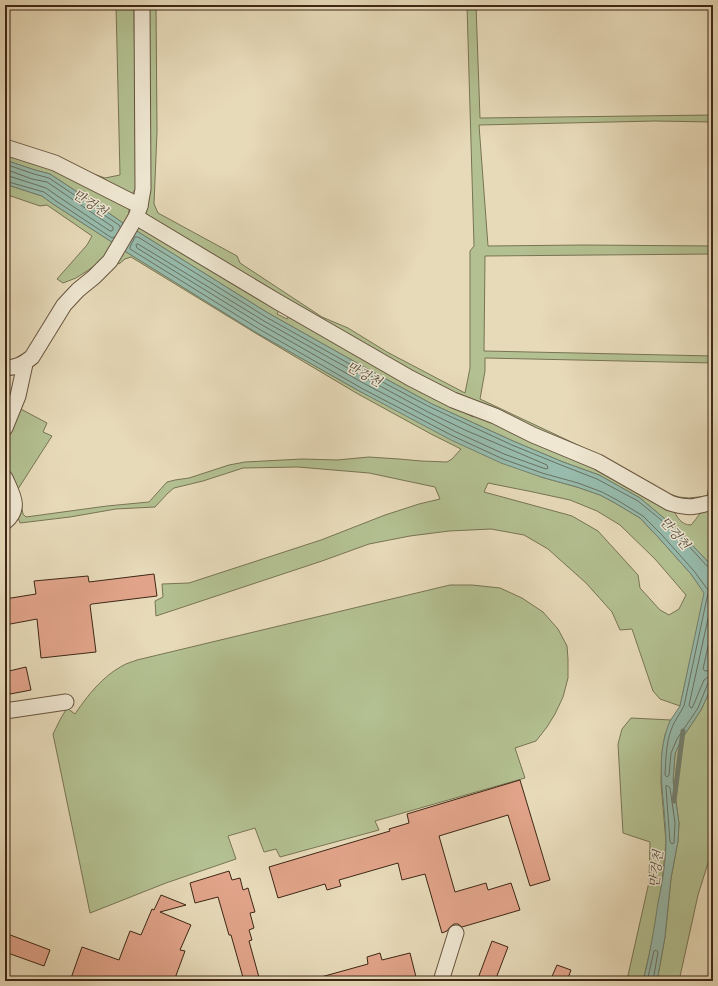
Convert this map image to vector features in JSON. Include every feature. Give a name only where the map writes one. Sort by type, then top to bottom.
[{"type":"street","points":[[5,368],[24,364],[32,357],[64,305],[110,261],[136,216],[144,189],[142,5]]},
{"type":"street","points":[[5,147],[54,163],[136,216],[278,302],[410,378],[453,400],[495,416],[533,435],[598,462],[670,503],[688,507],[713,503]]},
{"type":"street","points":[[5,428],[18,396],[24,364]]},
{"type":"street","points":[[5,478],[15,502],[14,512],[5,522]]},
{"type":"street","points":[[5,711],[66,702]]},
{"type":"street","points":[[441,981],[456,933]]},
{"type":"shaded area","points":[[116,5],[134,5],[136,185],[132,194],[63,163],[105,178],[120,175]]},
{"type":"shaded area","points":[[143,5],[156,5],[157,132],[154,204],[158,213],[237,256],[240,263],[322,317],[348,328],[387,352],[465,393],[470,368],[470,251],[474,246],[467,5],[476,5],[480,118],[713,115],[713,122],[655,121],[479,125],[488,246],[713,246],[713,254],[485,256],[484,351],[713,356],[713,363],[485,358],[485,371],[480,399],[599,455],[663,492],[679,497],[689,498],[707,496],[709,486],[713,479],[713,499],[688,504],[673,501],[596,458],[466,402],[416,378],[151,223],[144,216],[142,210],[144,184]]},
{"type":"shaded area","points":[[5,150],[54,165],[129,209],[126,225],[50,174],[5,160]]},
{"type":"shaded area","points":[[5,184],[42,196],[115,244],[107,257],[76,278],[63,283],[57,279],[87,245],[92,236],[47,205],[40,206],[5,194]]},
{"type":"shaded area","points":[[138,226],[281,306],[277,314],[287,319],[291,312],[473,417],[476,412],[559,447],[673,509],[678,518],[685,524],[691,525],[701,513],[713,509],[713,538],[710,554],[711,565],[678,530],[640,498],[599,475],[513,441],[432,404],[268,313],[135,230]]},
{"type":"shaded area","points":[[123,250],[257,333],[361,392],[541,477],[600,495],[640,518],[691,574],[705,593],[680,706],[660,699],[653,691],[632,629],[620,630],[612,612],[586,583],[548,549],[524,535],[491,529],[449,531],[410,536],[369,544],[156,616],[155,601],[163,597],[162,584],[189,583],[321,540],[385,515],[440,499],[435,487],[369,473],[298,467],[243,468],[203,481],[174,488],[155,507],[116,509],[70,517],[20,523],[17,515],[17,498],[5,469],[5,436],[17,407],[47,423],[43,432],[52,436],[18,489],[23,514],[26,517],[149,502],[167,482],[189,478],[229,465],[245,462],[302,459],[337,460],[369,457],[447,462],[452,459],[461,449],[358,394],[131,257],[125,259],[119,264],[116,262]],"holes":[[[488,483],[570,500],[597,511],[620,525],[655,559],[686,595],[679,609],[669,615],[660,610],[640,588],[638,575],[598,531],[572,516],[484,492]]]},
{"type":"shaded area","points":[[450,585],[472,585],[500,588],[522,598],[543,612],[558,629],[567,646],[568,678],[563,697],[555,714],[536,741],[515,748],[525,778],[375,821],[379,830],[280,857],[276,849],[264,852],[255,828],[228,836],[236,859],[166,883],[90,913],[53,734],[67,708],[75,714],[90,693],[108,675],[124,665],[137,660]]},
{"type":"shaded area","points":[[713,680],[713,847],[698,895],[679,981],[657,981],[665,937],[671,878],[678,841],[679,823],[673,781],[675,754],[681,740],[701,710]]},
{"type":"shaded area","points":[[631,718],[671,720],[665,735],[662,753],[661,783],[666,842],[662,883],[653,938],[643,981],[626,981],[649,882],[650,842],[623,833],[618,744],[622,729]]},
{"type":"water","points":[[5,160],[50,174],[126,225],[115,244],[42,196],[5,184]]},
{"type":"water","points":[[135,230],[268,313],[432,404],[513,441],[599,475],[640,498],[678,530],[711,565],[710,554],[713,538],[713,680],[701,710],[681,740],[675,754],[673,781],[679,823],[678,841],[671,878],[665,937],[657,981],[643,981],[652,942],[665,858],[666,842],[661,766],[662,751],[670,721],[680,706],[704,593],[691,574],[640,518],[615,503],[600,495],[501,463],[451,440],[361,392],[257,333],[123,250]]},
{"type":"building","points":[[154,574],[157,596],[90,605],[96,652],[41,658],[37,619],[5,625],[5,599],[36,594],[34,581],[88,576],[89,582]]},
{"type":"building","points":[[26,667],[31,690],[5,695],[5,672]]},
{"type":"building","points":[[520,780],[550,880],[530,886],[508,815],[439,836],[455,892],[486,883],[488,890],[511,883],[520,910],[462,927],[458,924],[454,924],[447,931],[442,933],[425,874],[402,880],[398,863],[339,880],[341,886],[327,890],[325,884],[278,898],[269,867],[390,831],[389,829],[409,823],[407,814]]},
{"type":"building","points":[[229,871],[232,880],[240,878],[243,890],[248,888],[255,912],[250,913],[254,928],[249,930],[252,940],[249,941],[260,981],[244,981],[218,897],[195,903],[190,883]]},
{"type":"building","points":[[161,895],[186,905],[160,912],[191,925],[180,950],[185,951],[174,981],[70,981],[82,947],[119,960],[130,931],[141,935],[152,909],[154,910]]},
{"type":"building","points":[[5,933],[50,950],[44,966],[5,952]]},
{"type":"building","points":[[492,941],[508,947],[495,981],[477,981]]},
{"type":"building","points":[[380,953],[382,960],[410,953],[417,981],[322,981],[321,977],[368,964],[367,957]]},
{"type":"building","points":[[557,965],[571,970],[567,981],[550,981]]},
{"type":"waterway","name":"만겅천","points":[[674,801],[683,731]]}]
